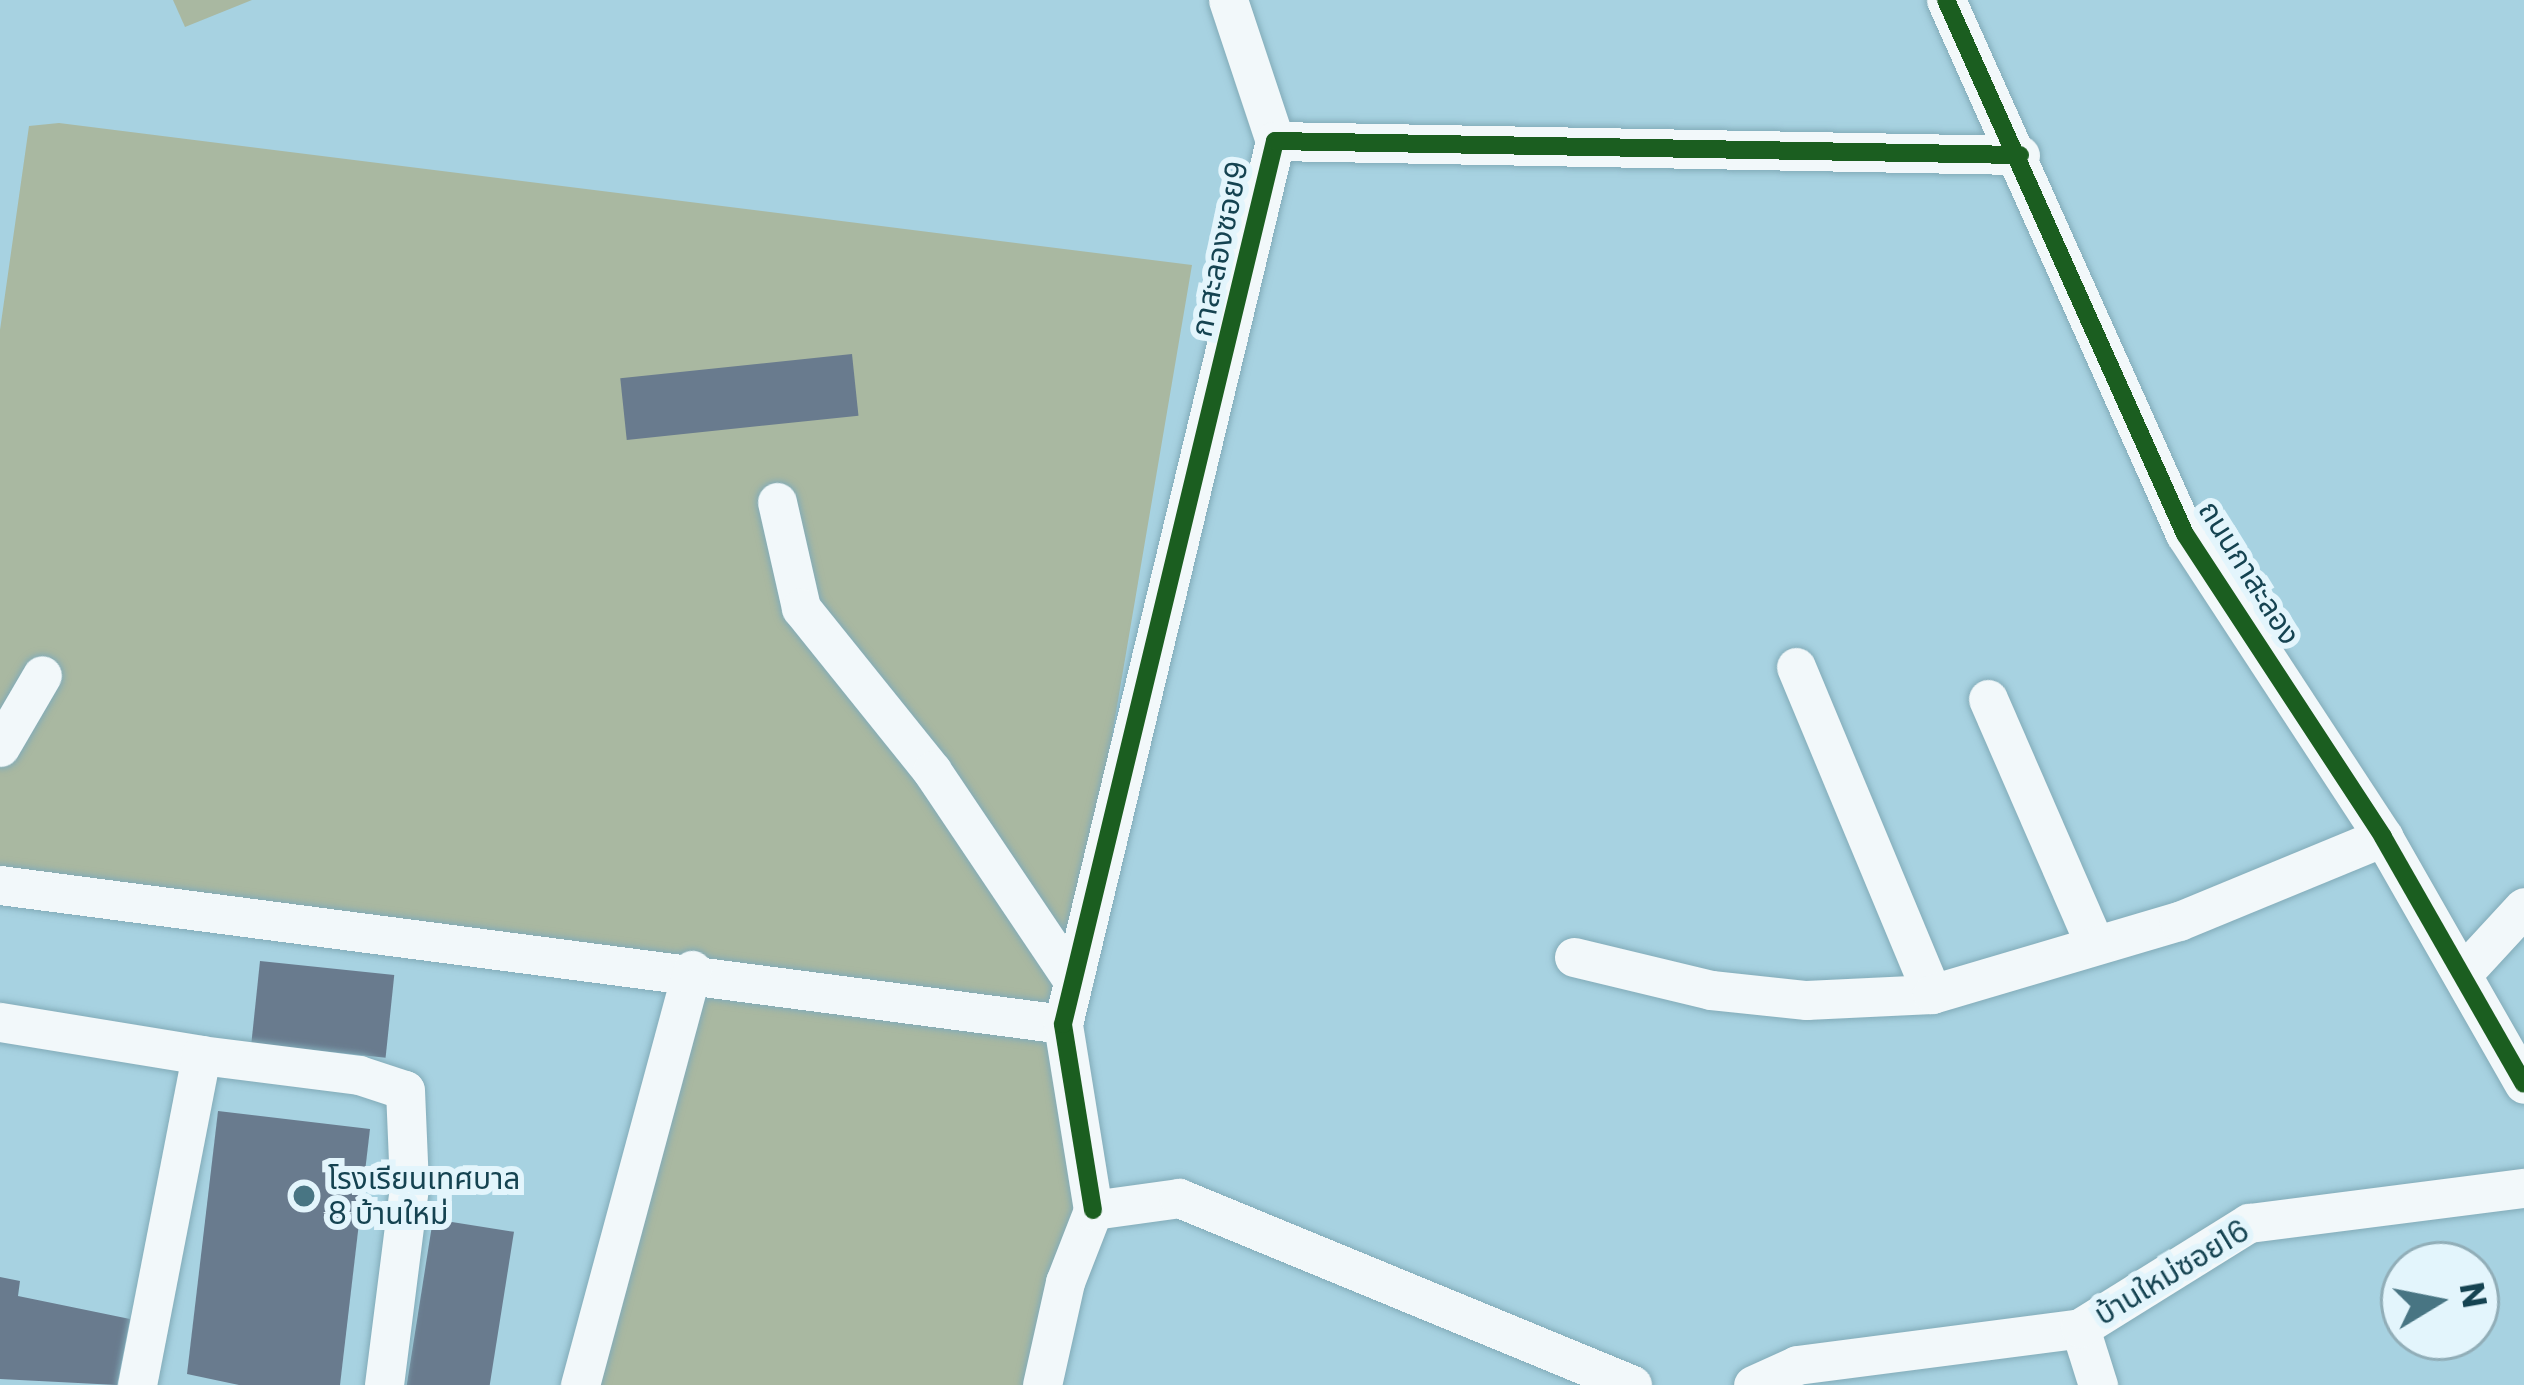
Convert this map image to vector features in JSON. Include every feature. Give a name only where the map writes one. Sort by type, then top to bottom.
[{"type":"street","points":[[1228,0],[1275,141]]},
{"type":"street","name":"ถนนกาสะลอง","points":[[1946,0],[2020,155],[2185,534],[2383,837],[2524,1084]]},
{"type":"street","name":"กาสะลองซอย9","points":[[1063,1024],[1275,141],[2020,155]]},
{"type":"street","points":[[777,502],[801,608],[932,772],[1073,981]]},
{"type":"street","points":[[1796,667],[1932,994]]},
{"type":"street","points":[[0,747],[42,675]]},
{"type":"street","points":[[1988,700],[2093,941]]},
{"type":"street","points":[[1574,957],[1711,990],[1806,1000],[1932,994],[2093,941],[2179,921],[2383,837]]},
{"type":"street","points":[[0,885],[692,970],[1063,1024],[1093,1210],[1065,1282],[1042,1385]]},
{"type":"street","points":[[2464,972],[2524,907]]},
{"type":"street","points":[[580,1385],[692,970]]},
{"type":"street","points":[[0,1022],[359,1075],[405,1090],[409,1187],[384,1385]]},
{"type":"street","points":[[137,1385],[201,1054]]},
{"type":"street","name":"บ้านใหม่ซอย16","points":[[1753,1385],[1796,1365],[2080,1328],[2249,1222],[2524,1188]]},
{"type":"street","points":[[1093,1210],[1179,1198],[1632,1385]]},
{"type":"street","points":[[2080,1328],[2098,1385]]},
{"type":"green space","points":[[173,0],[252,0],[185,27]]},
{"type":"green space","points":[[59,123],[1192,265],[1063,1024],[1093,1210],[1042,1385],[576,1385],[690,977],[0,885],[0,330],[29,126]]},
{"type":"building","points":[[852,354],[858,416],[627,440],[620,378]]},
{"type":"building","points":[[260,961],[394,975],[386,1058],[251,1044]]},
{"type":"building","points":[[218,1111],[370,1129],[340,1385],[239,1385],[187,1374]]},
{"type":"building","points":[[433,1219],[514,1232],[490,1385],[407,1385]]},
{"type":"building","points":[[0,1277],[20,1281],[18,1296],[130,1319],[117,1385],[0,1379]]},
{"type":"cycle path","points":[[1946,0],[2185,534],[2383,837],[2524,1084]]},
{"type":"cycle path","points":[[1093,1210],[1063,1024],[1275,141],[2020,155]]},
{"type":"place","name":"โรงเรียนเทศบาล 8 บ้านใหม่","points":[[304,1196]]}]
